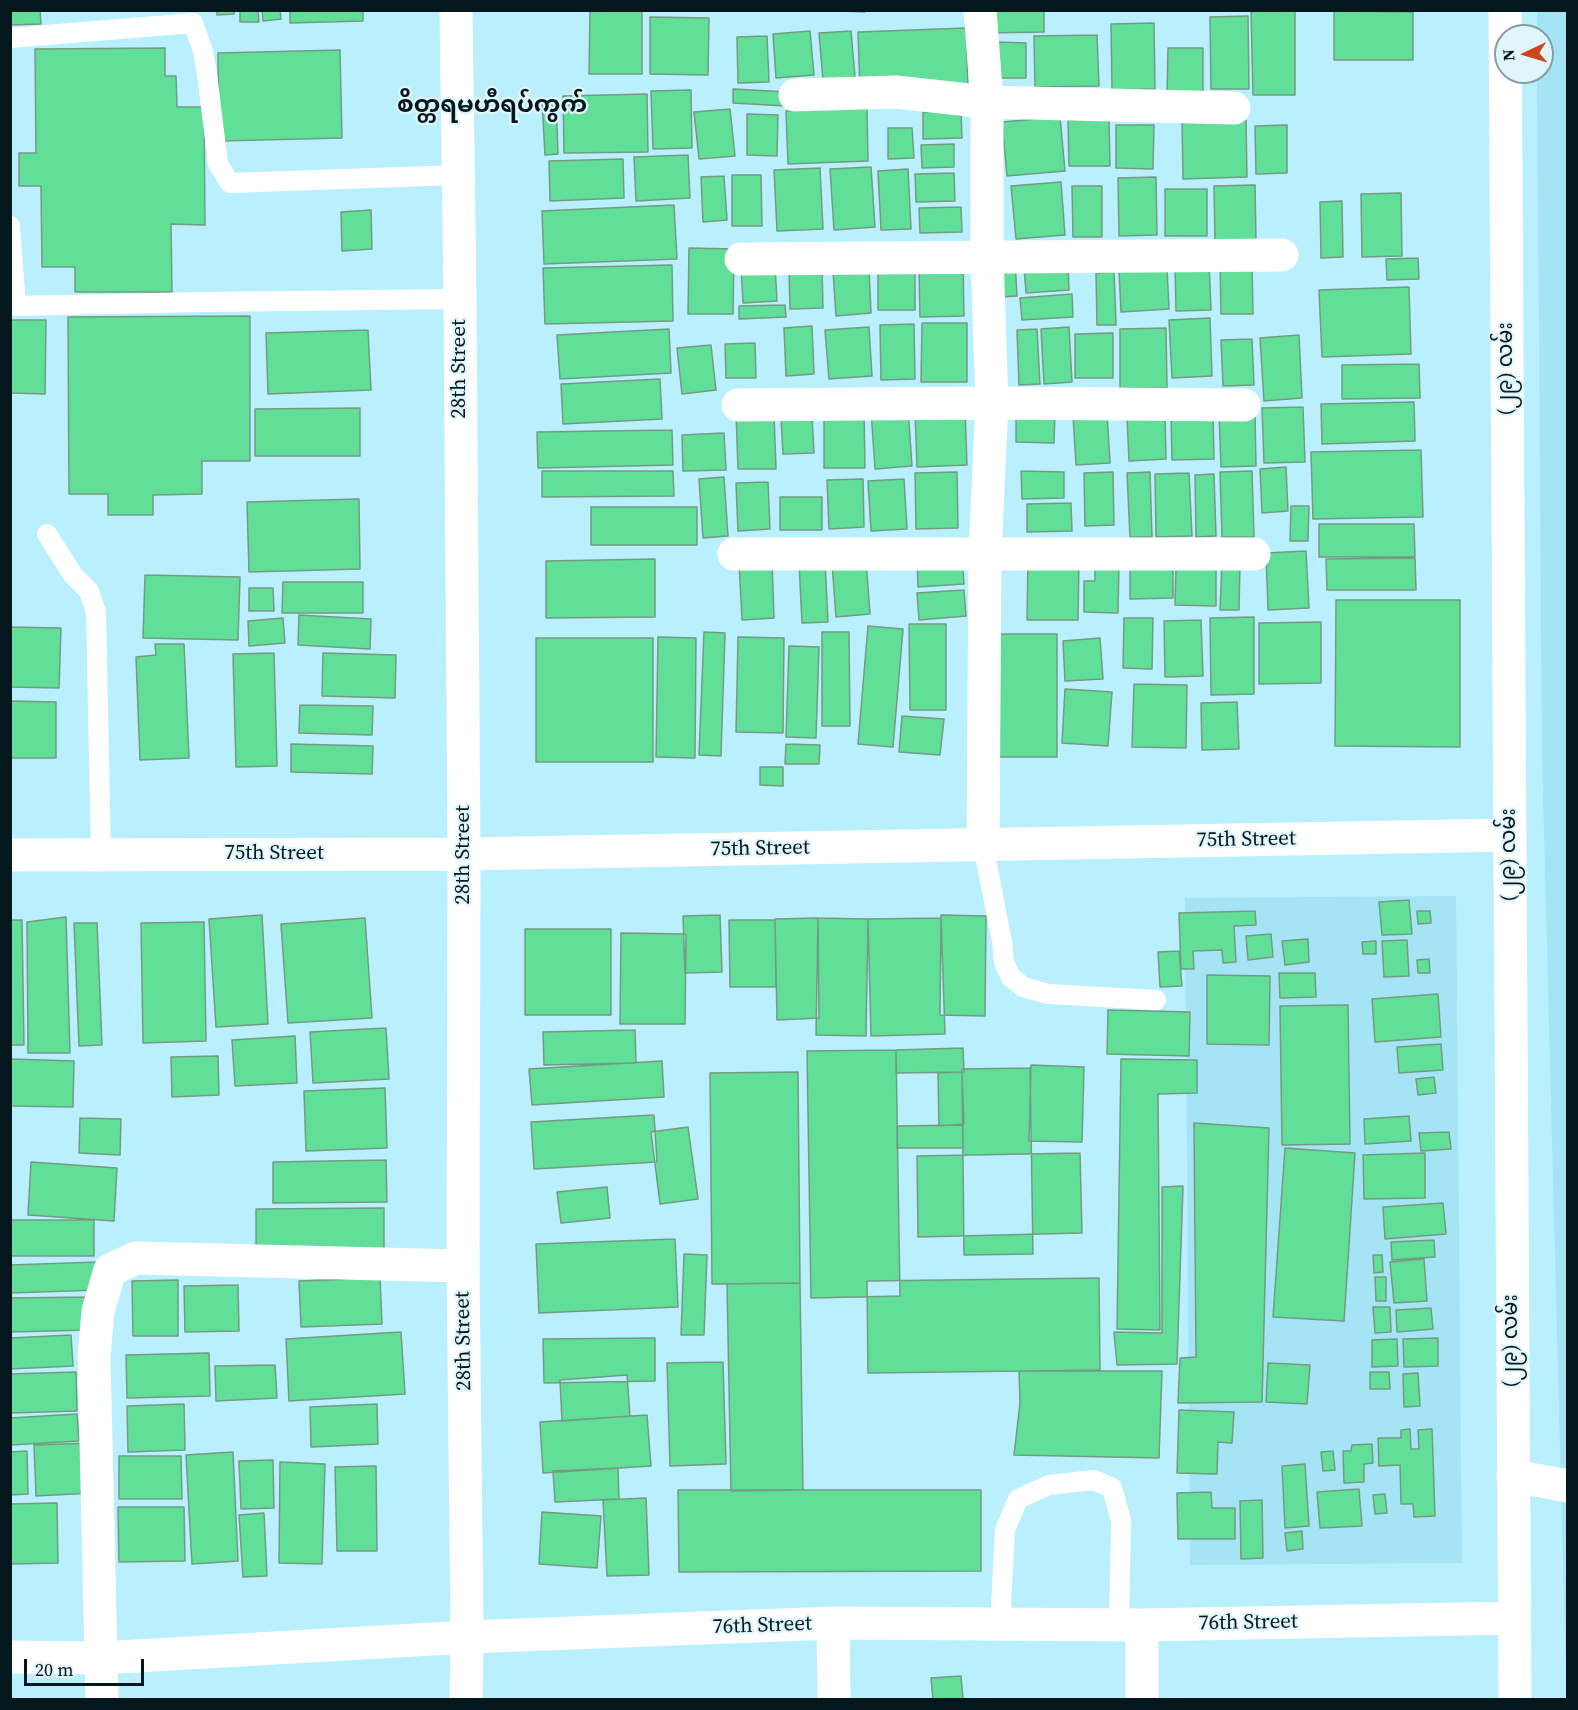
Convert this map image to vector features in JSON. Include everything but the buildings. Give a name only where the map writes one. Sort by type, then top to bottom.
[{"type":"street","name":"28th Street","points":[[456,10],[464,854],[463,1266],[466,1700]]},
{"type":"street","points":[[980,10],[987,102],[987,257],[992,403],[986,553],[983,845]]},
{"type":"street","name":"(၂၉) လမ်း","points":[[1506,10],[1515,1700]]},
{"type":"street","points":[[795,95],[896,92],[987,102],[1234,108]]},
{"type":"street","points":[[741,259],[1282,255]]},
{"type":"street","points":[[738,405],[992,403],[1244,405]]},
{"type":"street","points":[[734,554],[1254,554]]},
{"type":"street","name":"75th Street","points":[[10,855],[464,854],[1510,835]]},
{"type":"street","points":[[102,1700],[94,1356],[98,1311],[110,1270],[136,1258],[463,1266]]},
{"type":"street","points":[[1513,1476],[1568,1486]]},
{"type":"street","name":"76th Street","points":[[10,1657],[101,1658],[467,1637],[833,1623],[1131,1625],[1514,1618]]},
{"type":"street","points":[[833,1623],[834,1700]]},
{"type":"street","points":[[1131,1625],[1142,1700]]},
{"type":"lane","points":[[10,38],[193,23],[203,51],[218,164],[230,183],[458,175]]},
{"type":"lane","points":[[10,226],[16,306],[460,299]]},
{"type":"lane","points":[[47,534],[73,575],[89,591],[96,612],[101,855]]},
{"type":"lane","points":[[983,845],[1004,963],[1011,977],[1023,987],[1048,994],[1156,1000]]},
{"type":"lane","points":[[1000,1624],[1005,1530],[1018,1499],[1049,1485],[1094,1480],[1112,1488],[1121,1520],[1131,1625]]},
{"type":"shaded area","points":[[1537,11],[1568,11],[1567,1700],[1542,754],[1537,84],[1554,84],[1554,24],[1537,24]]},
{"type":"shaded area","points":[[1456,896],[1462,1563],[1190,1565],[1185,898]]},
{"type":"district","name":"စိတ္တရမဟီရပ်ကွက်","points":[[492,106]]}]
